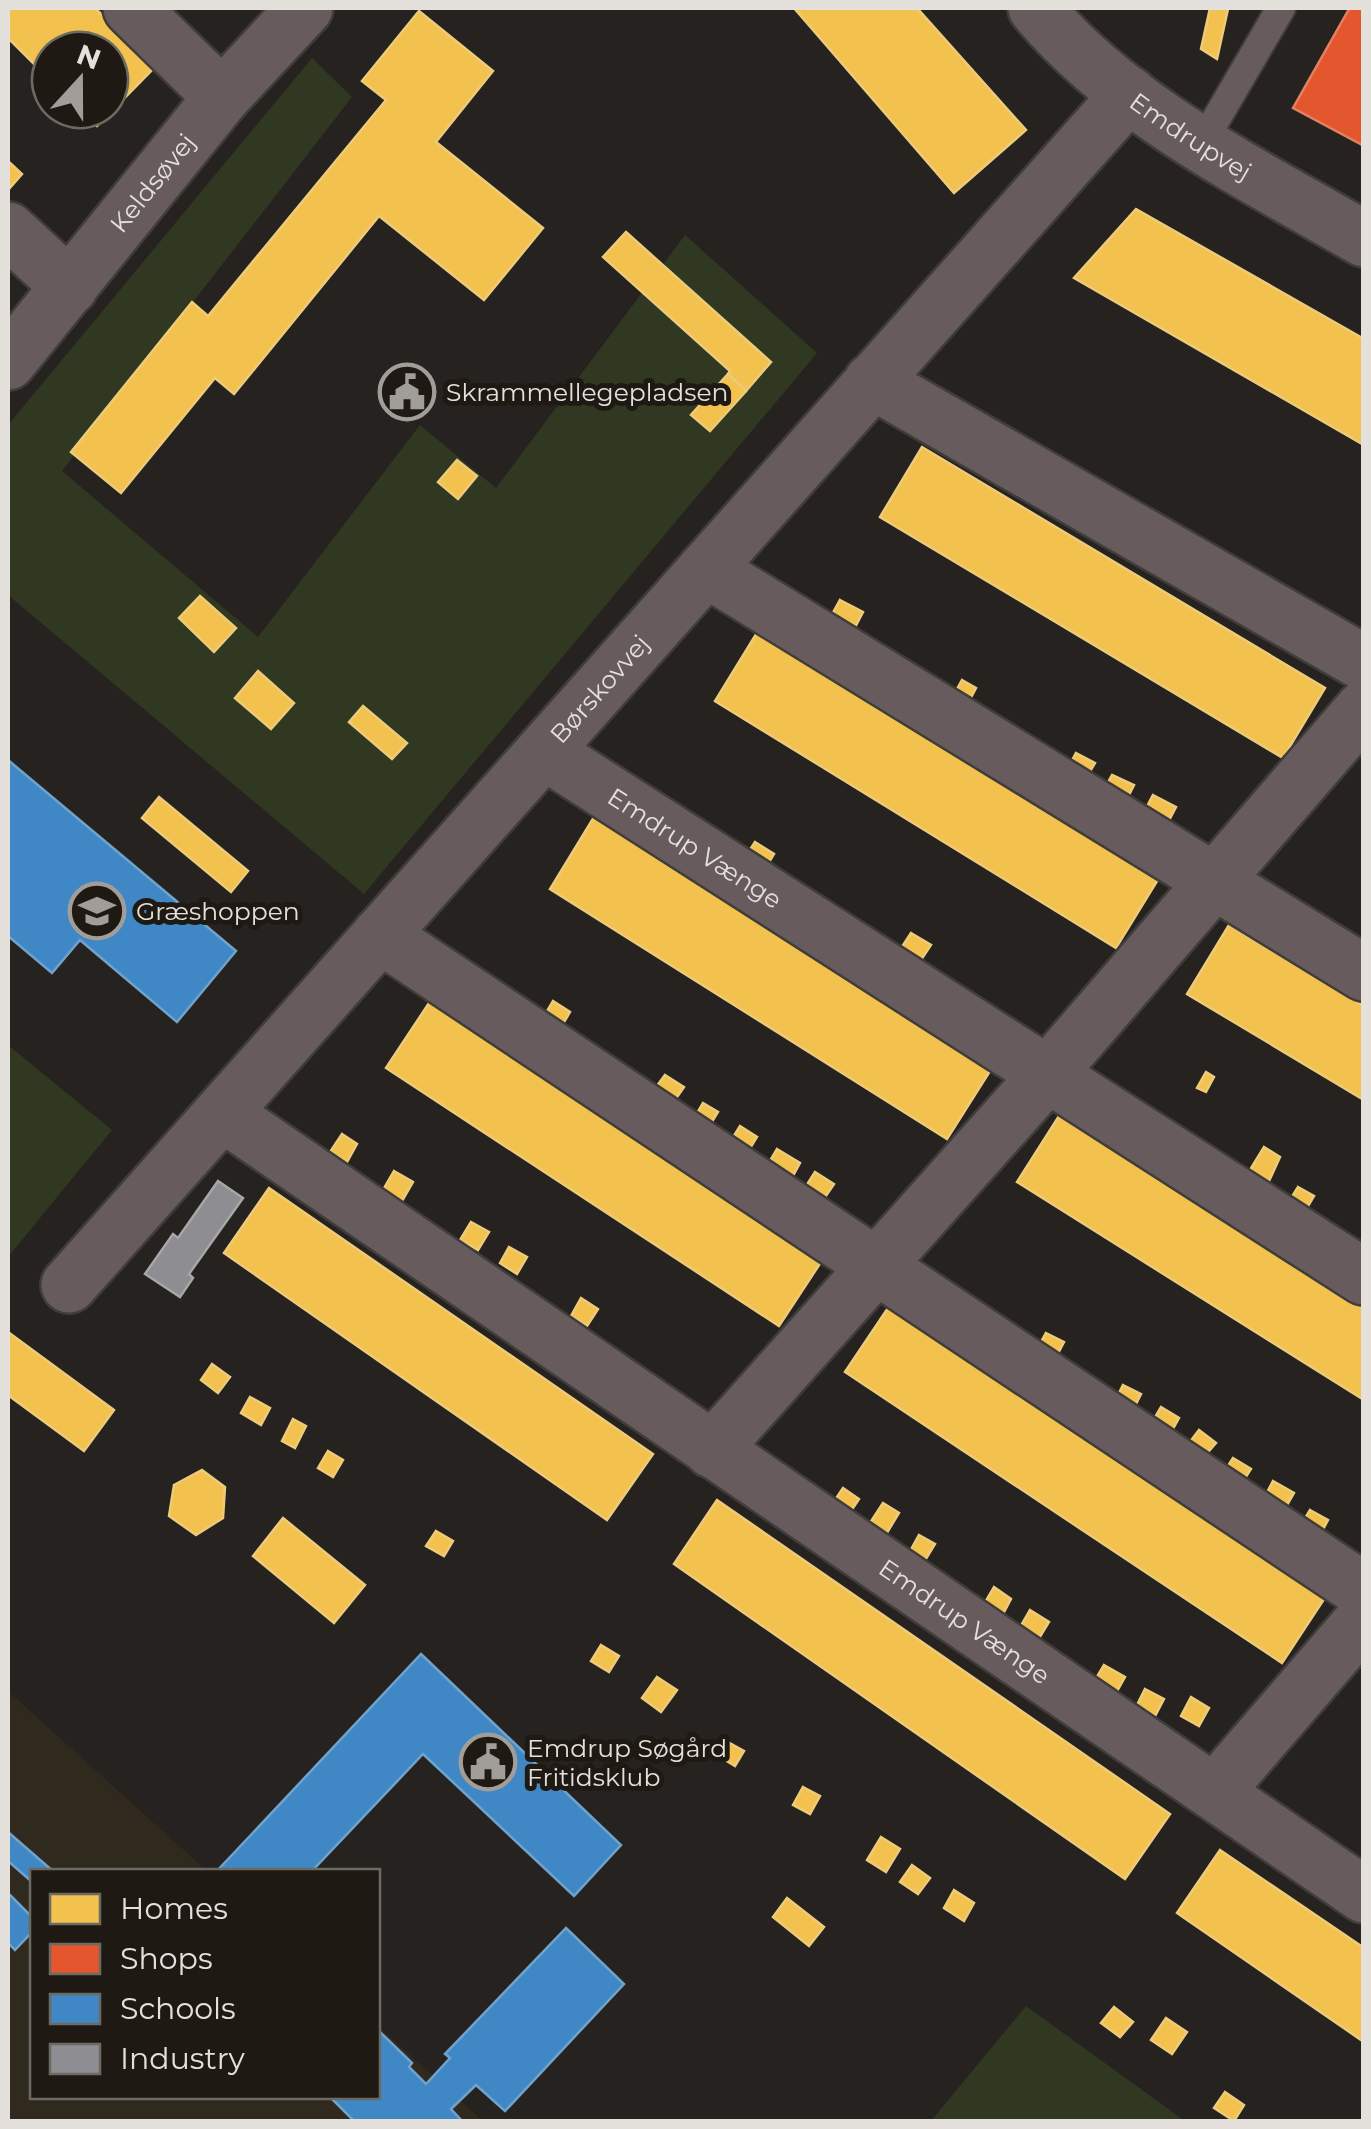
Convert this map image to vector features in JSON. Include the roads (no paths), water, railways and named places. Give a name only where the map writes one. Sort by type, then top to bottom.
[{"type":"street","points":[[131,8],[222,96]]},
{"type":"street","name":"Keldsøvej","points":[[8,362],[222,96],[304,8]]},
{"type":"street","name":"Emdrupvej","points":[[1036,8],[1128,94],[1201,145],[1364,240]]},
{"type":"street","name":"Børskovvej","points":[[69,1285],[1128,94]]},
{"type":"street","points":[[8,230],[70,287]]},
{"type":"street","points":[[872,381],[1364,662]]},
{"type":"street","points":[[706,569],[1364,973]]},
{"type":"street","points":[[712,1450],[1046,1076],[1212,878],[1364,708]]},
{"type":"street","name":"Emdrup Vænge","points":[[545,752],[1364,1277]]},
{"type":"street","points":[[380,935],[1364,1591]]},
{"type":"street","name":"Emdrup Vænge","points":[[222,1113],[1364,1894]]},
{"type":"street","points":[[1215,1792],[1364,1620]]},
{"type":"lane","points":[[1201,145],[1281,8]]},
{"type":"place","name":"Skrammellegepladsen","points":[[407,392]]},
{"type":"place","name":"Græshoppen","points":[[97,911]]},
{"type":"place","name":"Emdrup Søgård Fritidsklub","points":[[488,1762]]}]
